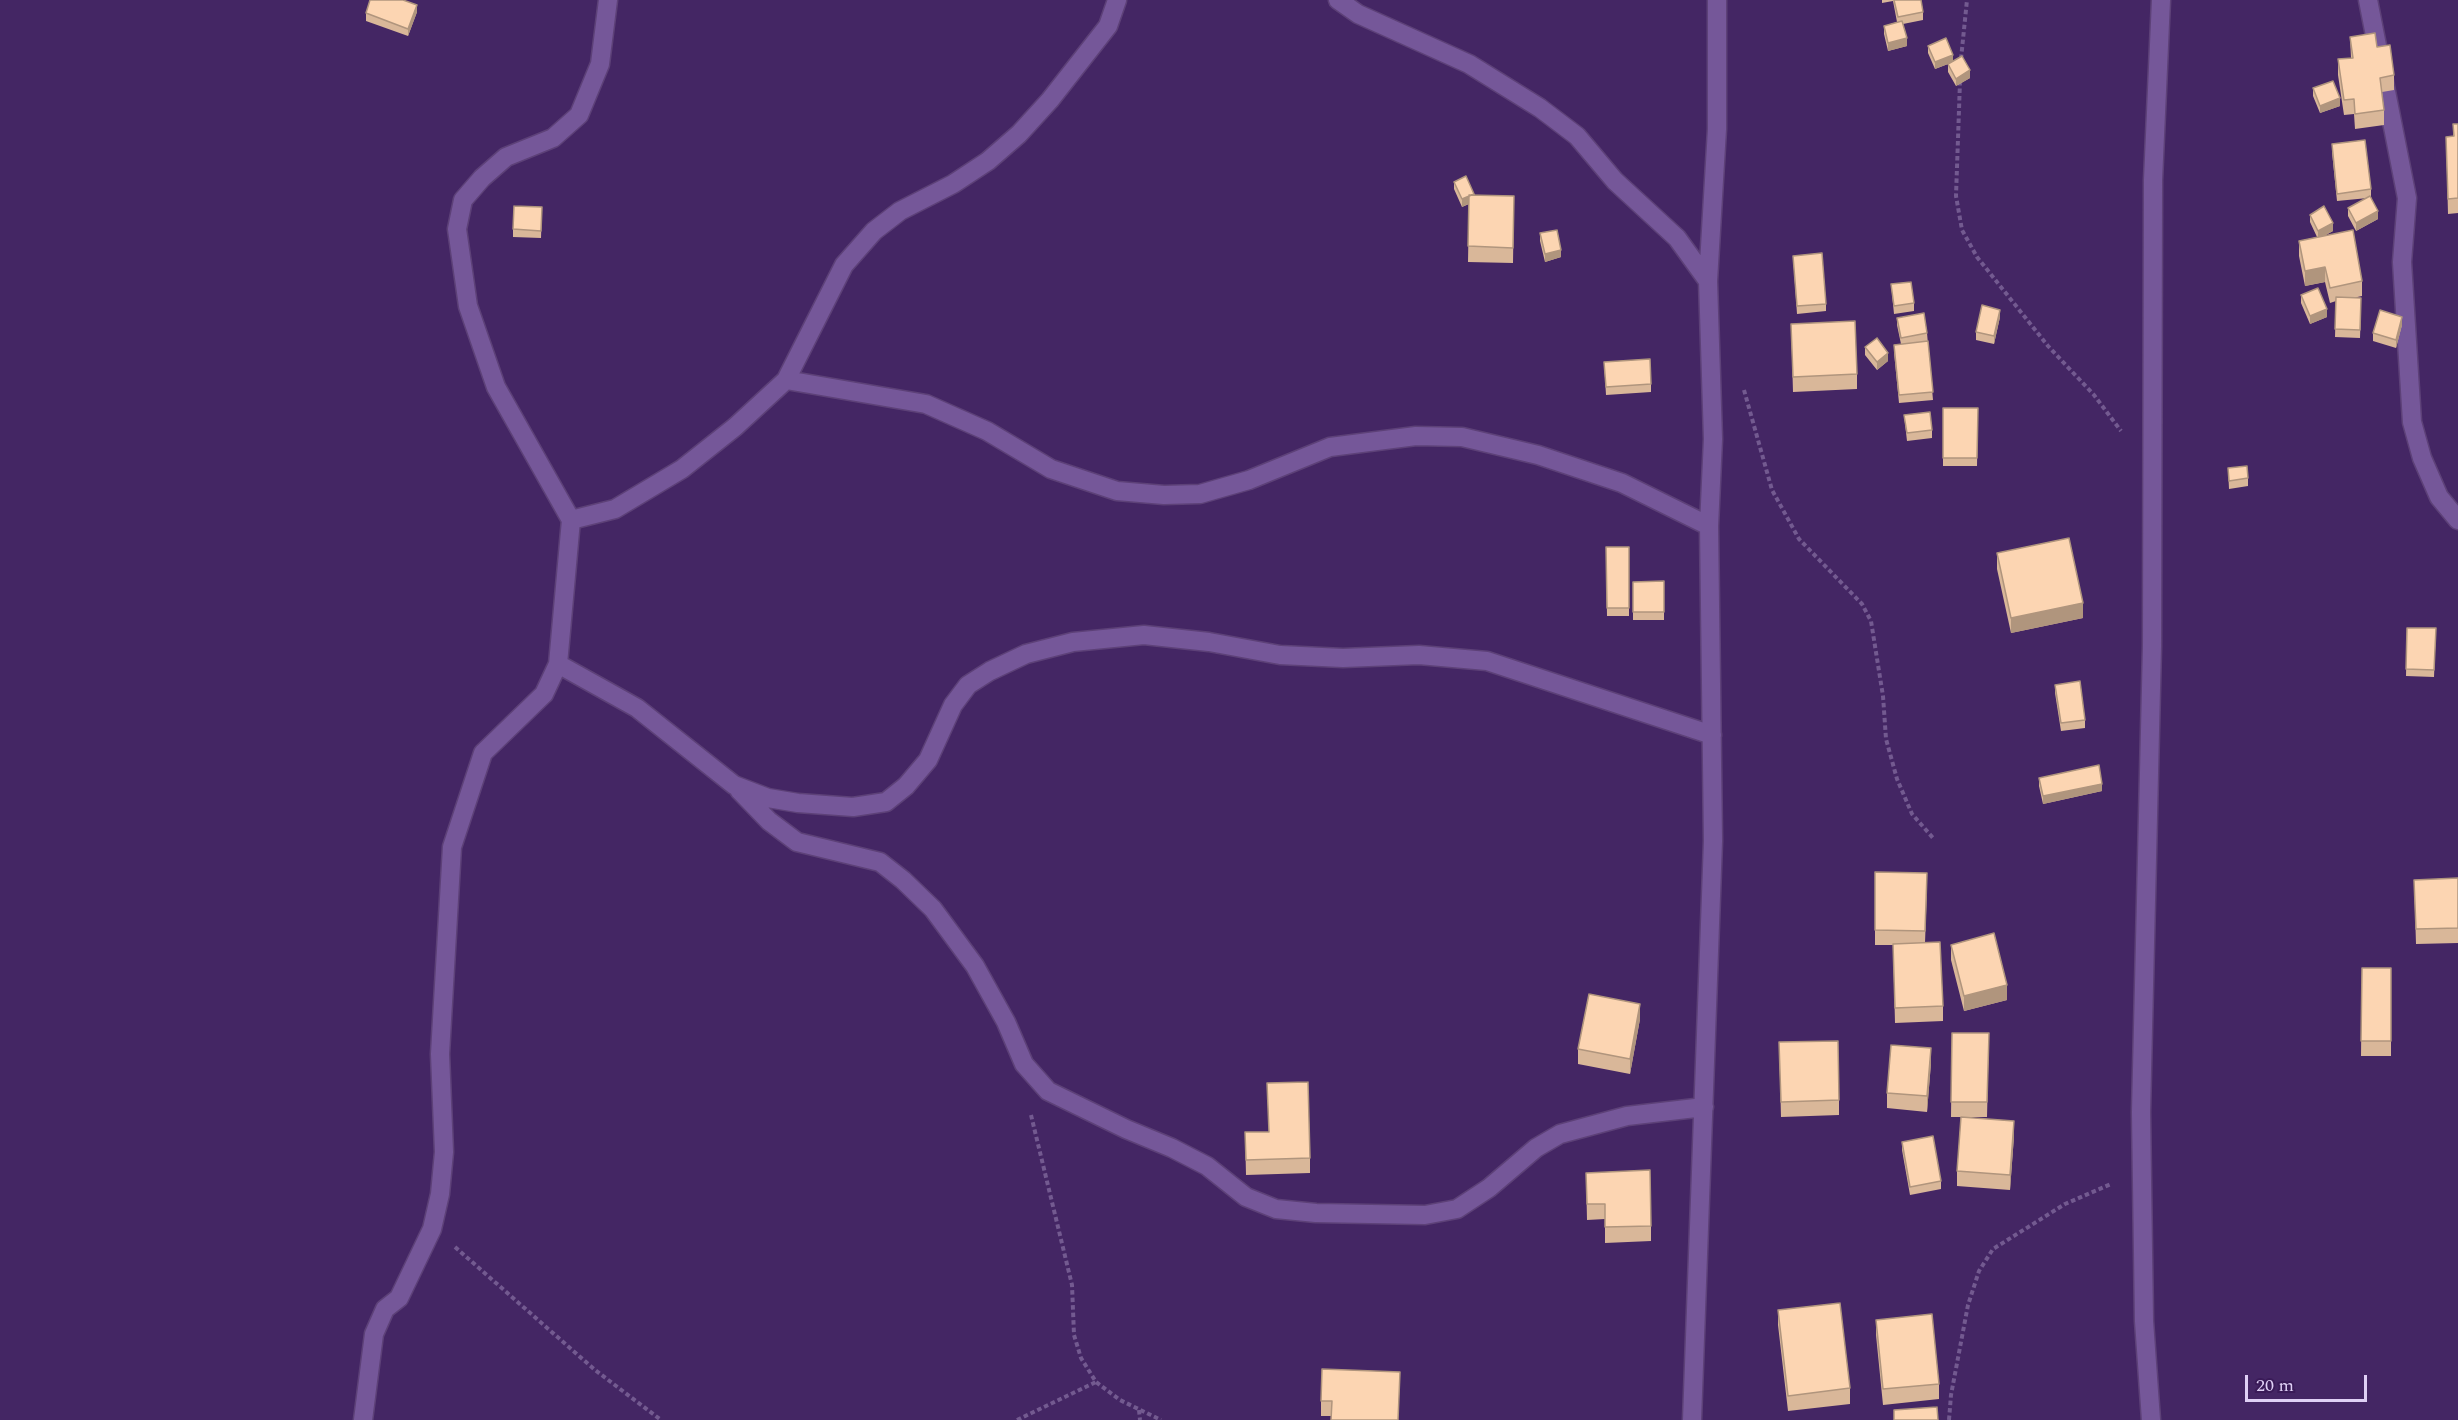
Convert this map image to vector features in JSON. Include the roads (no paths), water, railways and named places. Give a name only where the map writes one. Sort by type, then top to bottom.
[{"type":"street","points":[[363,1420],[374,1334],[385,1309],[399,1298],[432,1229],[440,1194],[444,1152],[440,1054],[452,847],[483,753],[544,693],[558,664],[571,520],[496,387],[468,306],[457,228],[463,200],[482,178],[506,157],[553,138],[579,115],[600,64],[608,0]]},
{"type":"street","points":[[571,520],[615,509],[682,469],[735,428],[786,380],[844,266],[874,231],[900,211],[953,184],[988,161],[1020,134],[1108,26],[1117,0]]},
{"type":"street","points":[[1338,0],[1358,14],[1469,64],[1559,122],[1577,136],[1615,181],[1677,238],[1708,281]]},
{"type":"street","points":[[1692,1420],[1713,841],[1709,526],[1713,439],[1708,281],[1717,129],[1717,0]]},
{"type":"street","points":[[2151,1420],[2144,1321],[2141,1112],[2152,646],[2153,180],[2161,0]]},
{"type":"street","points":[[2368,0],[2407,198],[2402,262],[2412,422],[2422,458],[2439,497],[2458,520]]},
{"type":"street","points":[[786,380],[926,404],[987,431],[1051,469],[1117,491],[1164,495],[1200,494],[1249,480],[1330,447],[1416,435],[1462,437],[1538,455],[1622,483],[1709,526]]},
{"type":"street","points":[[734,784],[768,798],[798,803],[853,807],[886,802],[906,786],[928,760],[953,705],[968,685],[1026,654],[1073,642],[1144,634],[1209,642],[1280,655],[1342,658],[1419,655],[1487,661],[1712,735]]},
{"type":"street","points":[[558,664],[637,708],[734,784],[769,821],[797,843],[880,862],[911,887],[933,909],[975,966],[1006,1022],[1024,1064],[1048,1091],[1198,1161],[1246,1197],[1276,1209],[1316,1213],[1425,1215],[1456,1209],[1489,1188],[1536,1148],[1560,1134],[1627,1116],[1704,1107]]}]
